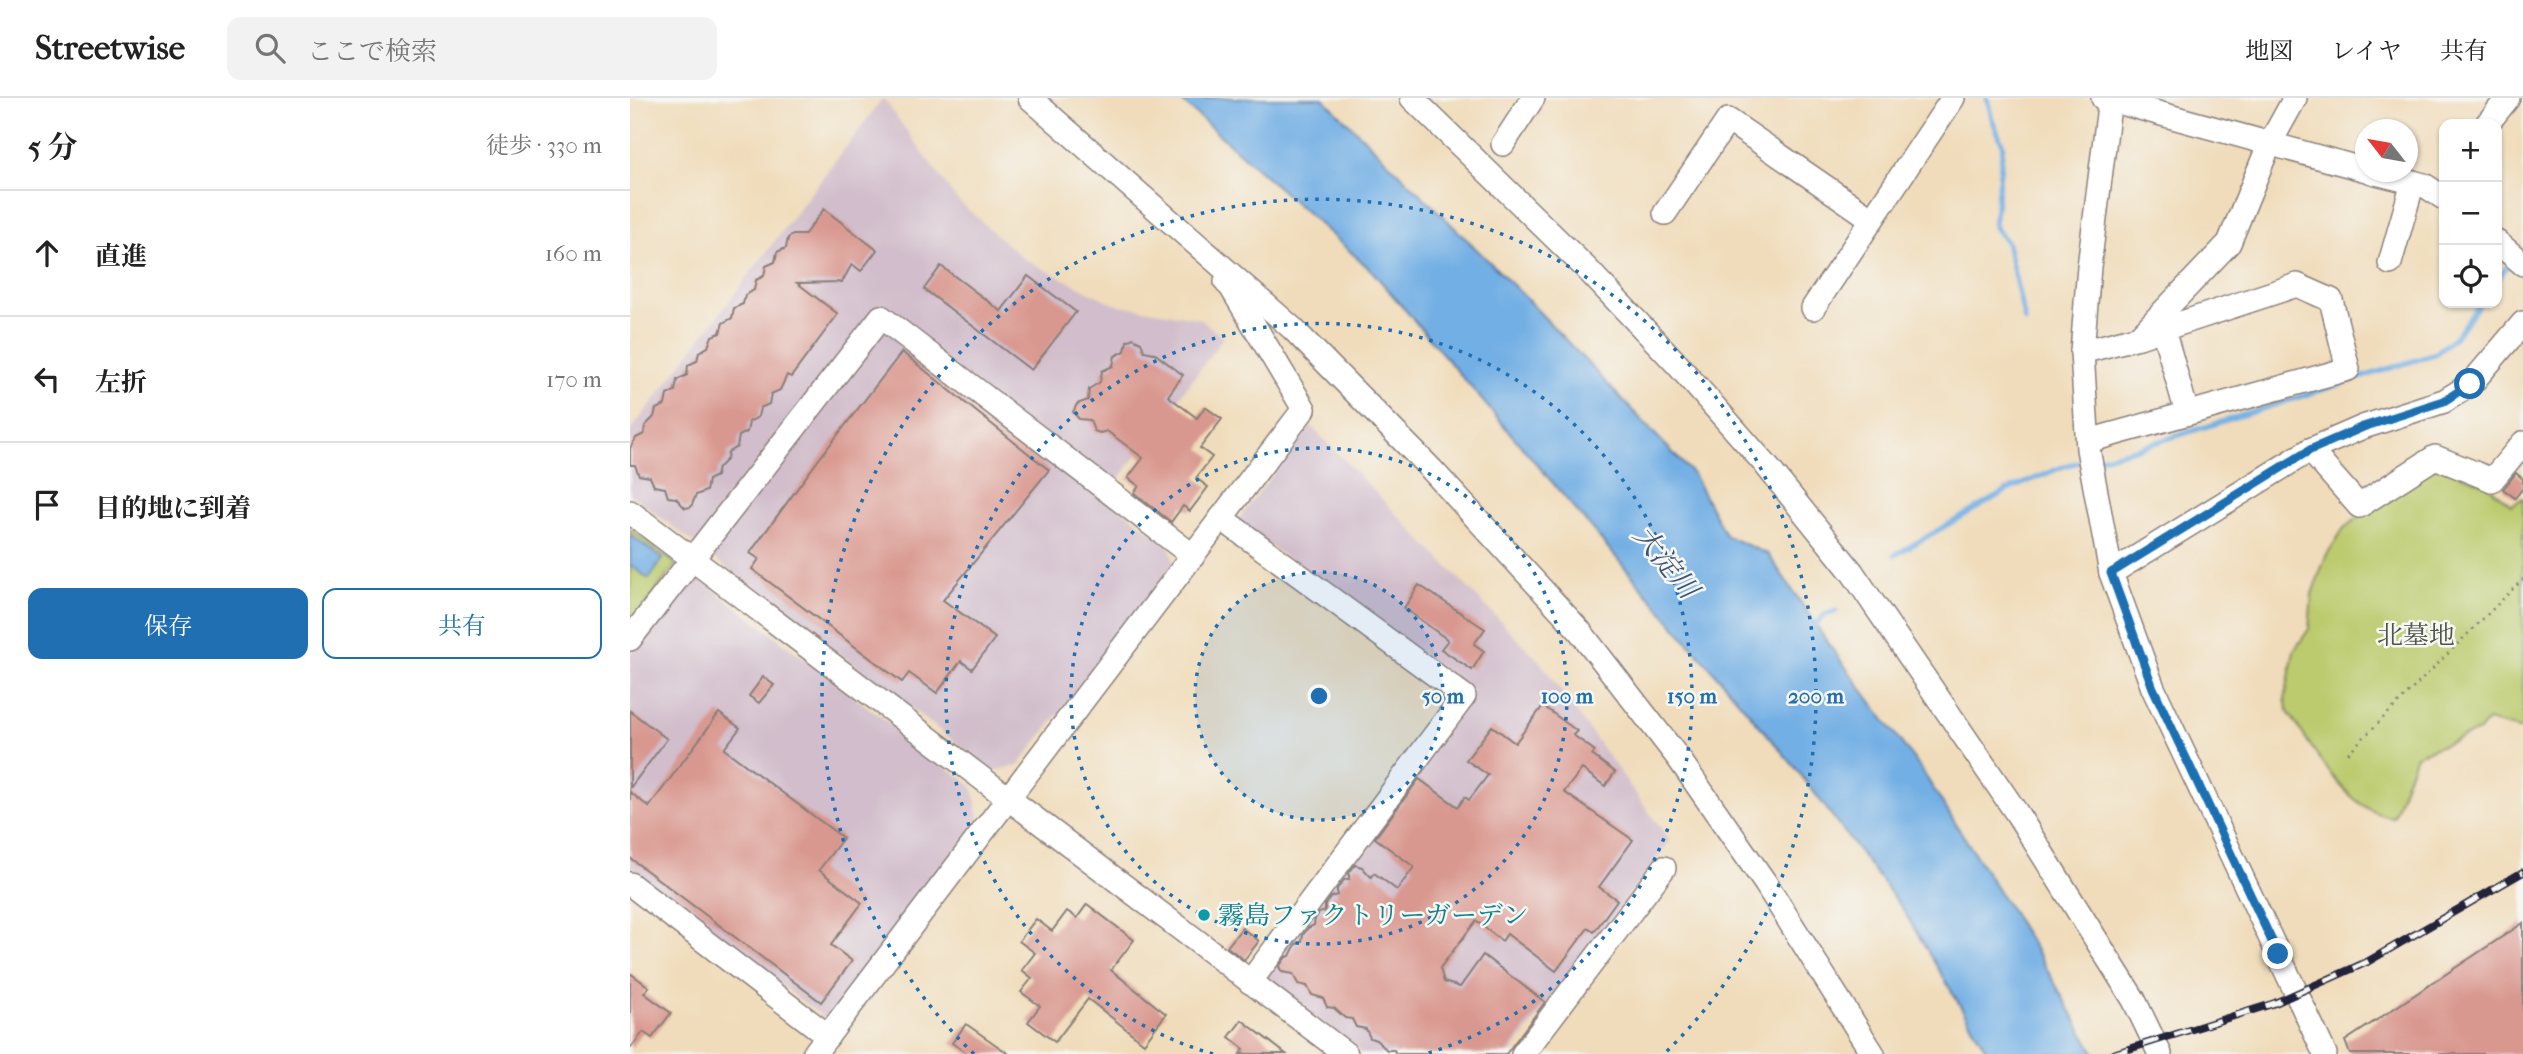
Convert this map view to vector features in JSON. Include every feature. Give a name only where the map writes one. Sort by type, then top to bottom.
[{"type":"street","points":[[630,884],[821,1045],[1304,409],[1231,287],[1011,98]]},
{"type":"street","points":[[1030,98],[1292,328],[1432,470],[1579,630],[1679,759],[1735,838],[1774,895],[1872,1054]]},
{"type":"street","points":[[1412,98],[1586,268],[1676,363],[1765,464],[1852,572],[2018,815],[2134,1000],[2160,1054]]},
{"type":"street","points":[[1503,144],[1533,98]]},
{"type":"street","points":[[1812,308],[1952,98]]},
{"type":"street","points":[[2140,337],[2230,243],[2269,145],[2295,98]]},
{"type":"street","points":[[2491,119],[2508,98]]},
{"type":"street","points":[[2325,1054],[2153,688],[2111,573],[2088,445],[2082,352],[2107,99],[2355,167]]},
{"type":"street","points":[[1665,214],[1728,120],[1872,219]]},
{"type":"street","points":[[2390,263],[2434,186],[2416,182]]},
{"type":"street","points":[[2082,352],[2140,337],[2297,285],[2331,300],[2348,369],[2187,413],[2088,445]]},
{"type":"street","points":[[630,639],[881,317],[1193,556]]},
{"type":"street","points":[[2111,573],[2310,450],[2363,427],[2444,401],[2470,384],[2523,323]]},
{"type":"street","points":[[2163,329],[2187,413]]},
{"type":"street","points":[[2310,450],[2359,506],[2435,457],[2492,480],[2523,443]]},
{"type":"street","points":[[630,512],[1346,1054]]},
{"type":"street","points":[[1222,518],[1464,695],[1250,982]]},
{"type":"street","points":[[1523,1054],[1664,868]]},
{"type":"path","points":[[2348,753],[2523,579]]},
{"type":"shaded area","points":[[883,98],[957,200],[1024,259],[1114,304],[1201,319],[1223,338],[1106,497],[1170,547],[1174,564],[1018,766],[993,771],[630,494],[630,432]]},
{"type":"shaded area","points":[[1311,426],[1540,662],[1670,841],[1510,1054],[1363,1054],[1263,978],[1473,691],[1236,522]]},
{"type":"shaded area","points":[[693,574],[973,787],[979,820],[827,1020],[630,870],[630,655]]},
{"type":"green space","name":"北墓地","points":[[2437,466],[2486,484],[2511,505],[2523,498],[2523,730],[2487,721],[2479,731],[2416,755],[2393,817],[2376,813],[2346,791],[2320,760],[2288,712],[2285,699],[2294,651],[2309,629],[2312,594],[2326,556],[2344,528],[2415,477]]},
{"type":"green space","points":[[630,529],[676,564],[630,625]]},
{"type":"water","name":"大淀川","points":[[1178,98],[1323,98],[1522,294],[1693,474],[1726,536],[1768,554],[1830,646],[1921,769],[2037,952],[2095,1054],[1989,1054],[1902,908],[1794,766],[1372,271]]},
{"type":"water","points":[[630,535],[663,559],[649,579],[630,565]]},
{"type":"building","points":[[824,209],[877,250],[861,271],[852,264],[842,282],[797,283],[838,314],[791,377],[787,375],[780,390],[771,394],[769,404],[760,408],[758,417],[749,422],[747,432],[739,436],[737,447],[728,452],[727,459],[718,468],[716,476],[708,480],[706,491],[696,495],[691,507],[685,508],[676,498],[668,497],[665,488],[654,486],[650,477],[639,475],[635,465],[630,465],[630,448],[636,438],[644,434],[645,426],[654,417],[656,409],[665,405],[667,395],[675,391],[677,380],[687,375],[688,365],[697,361],[699,352],[708,347],[712,336],[720,333],[723,323],[732,318],[734,308],[743,304],[745,295],[754,290],[756,280],[764,276],[766,266],[775,262],[777,252],[786,248],[788,238],[804,235]]},
{"type":"building","points":[[941,266],[1001,311],[1028,276],[1076,312],[1031,370],[924,289]]},
{"type":"building","points":[[1133,338],[1141,342],[1144,351],[1154,353],[1183,375],[1168,396],[1197,418],[1205,407],[1222,419],[1200,448],[1212,457],[1196,478],[1208,487],[1190,511],[1183,506],[1171,522],[1134,493],[1139,486],[1128,478],[1143,458],[1107,431],[1094,431],[1090,420],[1079,419],[1073,412],[1077,404],[1088,400],[1089,389],[1100,382],[1102,371],[1113,366],[1115,356],[1125,351],[1127,341]]},
{"type":"building","points":[[902,352],[1049,470],[943,600],[995,638],[972,669],[961,661],[937,693],[909,673],[902,682],[752,569],[759,559],[750,553]]},
{"type":"building","points":[[2516,473],[2523,479],[2523,488],[2515,498],[2503,489]]},
{"type":"building","points":[[1419,585],[1485,629],[1474,644],[1484,651],[1472,670],[1441,649],[1448,640],[1404,608]]},
{"type":"building","points":[[763,677],[774,685],[759,703],[749,696]]},
{"type":"building","points":[[1543,706],[1577,731],[1573,735],[1595,751],[1592,755],[1615,772],[1605,786],[1582,769],[1564,792],[1633,840],[1599,887],[1617,900],[1594,932],[1588,928],[1556,971],[1507,934],[1502,941],[1476,921],[1440,968],[1444,982],[1460,987],[1483,955],[1545,1002],[1506,1054],[1396,1054],[1394,1050],[1387,1050],[1370,1038],[1366,1029],[1356,1027],[1352,1019],[1345,1018],[1334,1008],[1327,1007],[1323,998],[1312,995],[1307,986],[1298,984],[1293,974],[1282,972],[1279,967],[1286,957],[1290,956],[1296,944],[1302,942],[1303,935],[1314,925],[1319,913],[1325,911],[1325,905],[1331,897],[1337,895],[1337,889],[1344,880],[1349,879],[1349,873],[1355,865],[1362,867],[1371,877],[1374,873],[1397,890],[1414,867],[1375,838],[1419,779],[1458,807],[1465,797],[1469,800],[1488,775],[1466,760],[1492,726],[1515,743]]},
{"type":"building","points":[[630,711],[667,739],[630,788]]},
{"type":"building","points":[[719,713],[740,728],[724,749],[843,838],[819,870],[862,903],[831,945],[852,961],[821,1002],[630,858],[630,792],[649,807]]},
{"type":"building","points":[[1087,904],[1134,940],[1111,970],[1166,1014],[1144,1043],[1088,999],[1055,1042],[1028,1022],[1040,1006],[1021,992],[1032,978],[1022,970],[1035,953],[1019,941],[1036,919],[1052,931],[1067,911],[1077,918]]},
{"type":"building","points":[[2523,923],[2523,1054],[2350,1054],[2345,1041]]},
{"type":"building","points":[[1242,928],[1259,941],[1244,960],[1227,947]]},
{"type":"building","points":[[630,973],[649,987],[644,993],[671,1013],[652,1038],[643,1032],[630,1049]]},
{"type":"building","points":[[1242,1020],[1286,1054],[1240,1054],[1244,1049],[1229,1037]]},
{"type":"building","points":[[966,1024],[1009,1054],[968,1054],[952,1043]]},
{"type":"waterway","points":[[1987,98],[2003,145],[1994,226],[2007,243],[2025,321]]},
{"type":"waterway","points":[[2502,273],[2510,262]]},
{"type":"waterway","points":[[2096,459],[2142,447],[2435,354],[2456,336],[2476,308]]},
{"type":"waterway","points":[[1895,555],[2008,490],[2067,465],[2086,461]]},
{"type":"waterway","points":[[1812,630],[1824,615],[1836,611]]},
{"type":"railway","points":[[2113,1054],[2275,1003],[2367,962],[2523,872]]},
{"type":"place","name":"霧島ファクトリーガーデン","points":[[1204,915]]},
{"type":"route","points":[[2278,954],[2153,688],[2111,573],[2310,450],[2363,427],[2444,401],[2470,384]]}]
